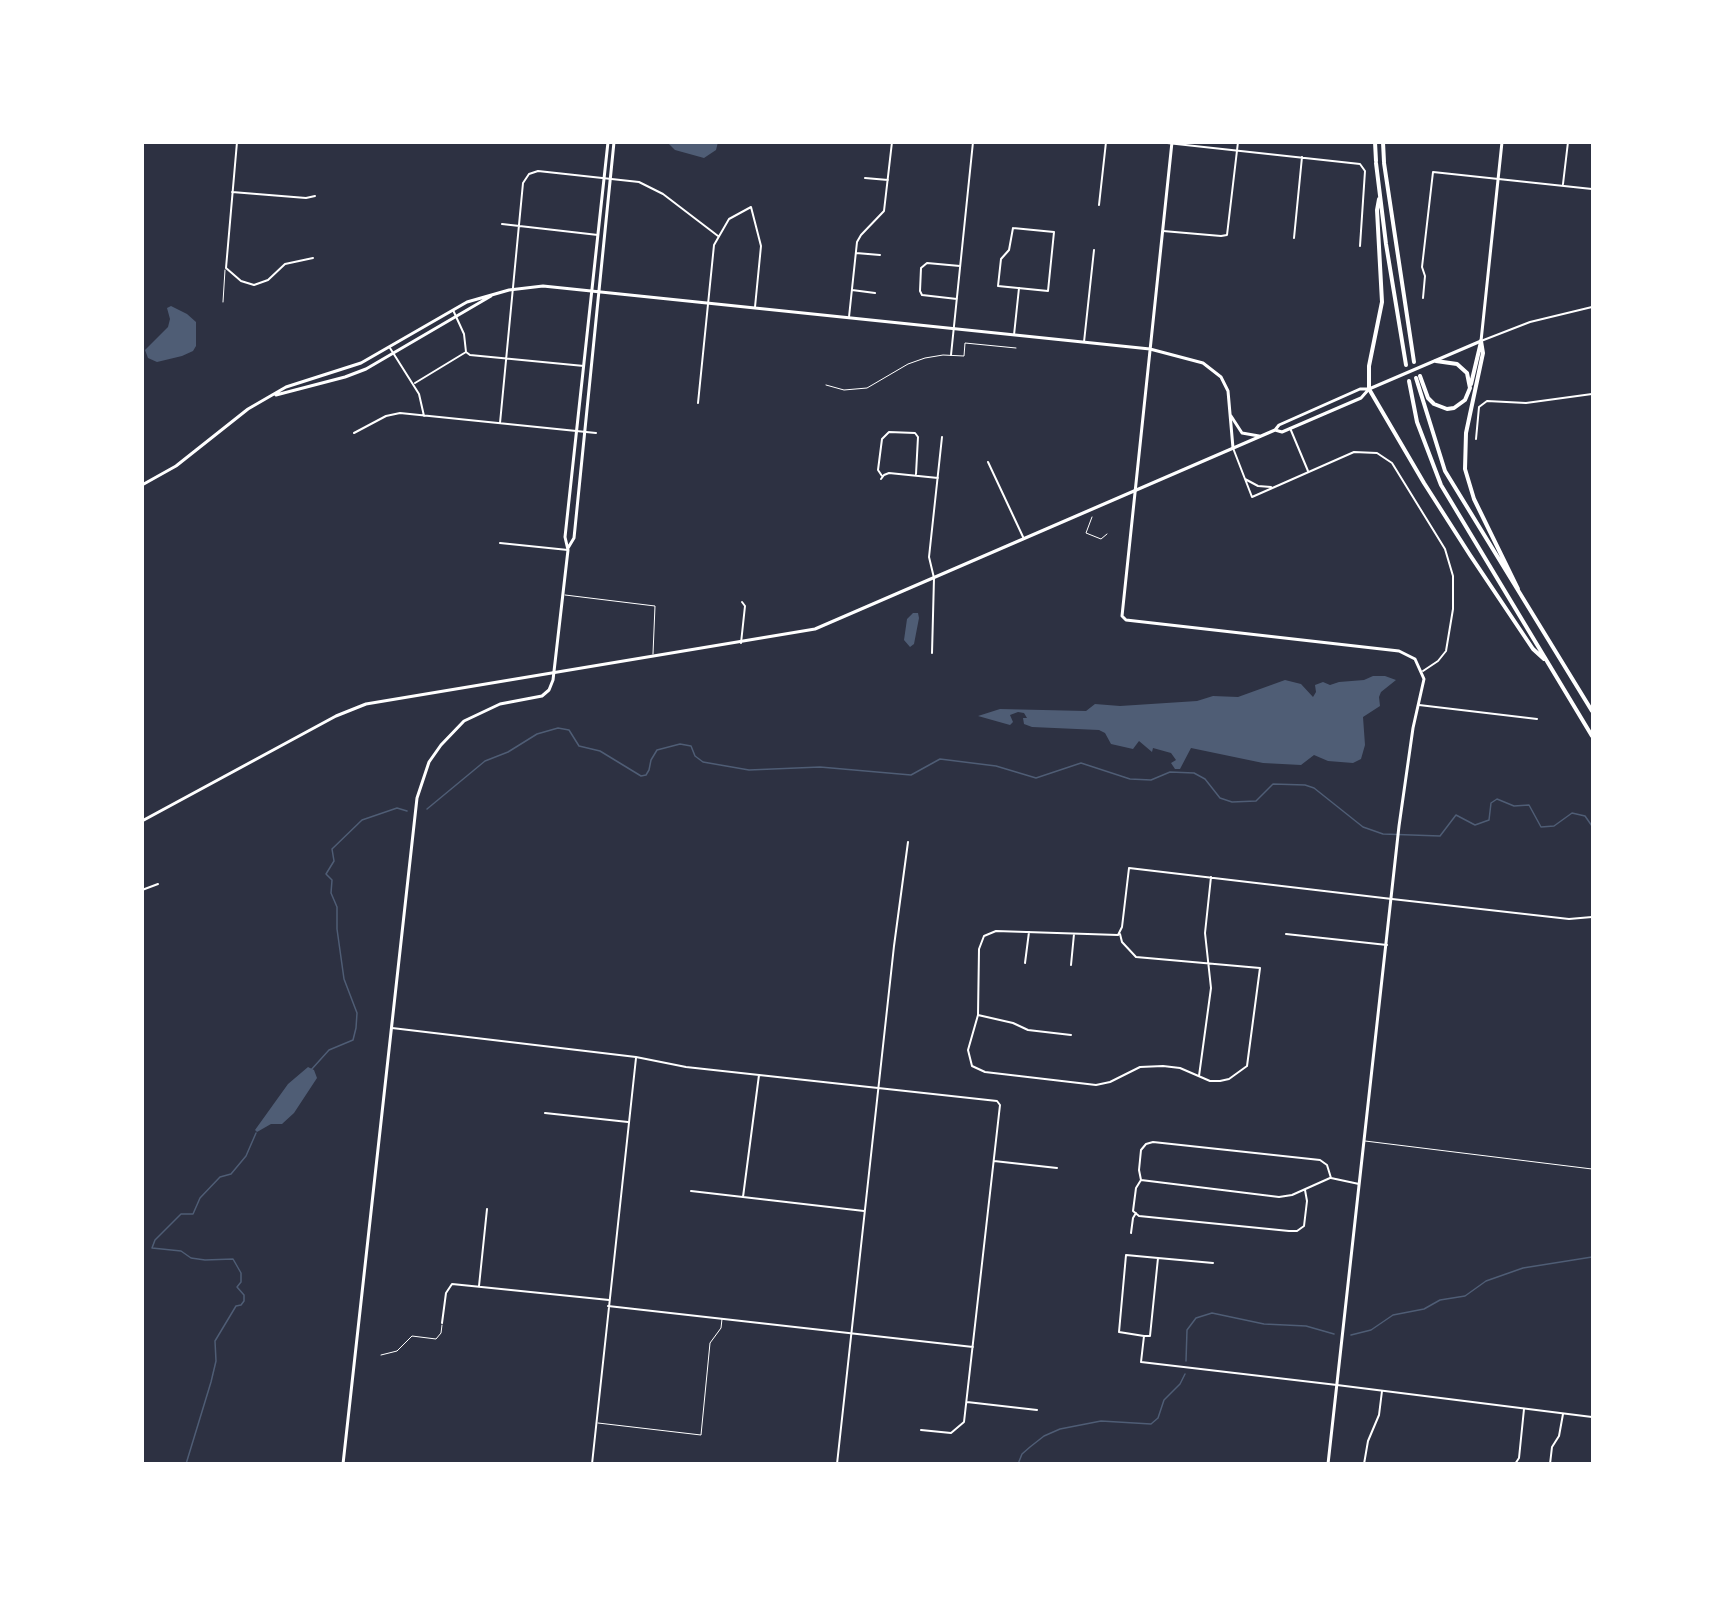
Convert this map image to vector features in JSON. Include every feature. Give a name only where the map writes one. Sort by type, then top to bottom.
[{"type":"highway","points":[[1375,142],[1379,199],[1406,365]]},
{"type":"highway","points":[[1383,142],[1384,163],[1414,362]]},
{"type":"highway","points":[[1379,199],[1377,210],[1382,302],[1369,366],[1369,389],[1464,546],[1533,649],[1544,659]]},
{"type":"highway","points":[[1481,341],[1470,388],[1460,405],[1447,410],[1434,404],[1428,398],[1418,377],[1444,471],[1593,711]]},
{"type":"highway","points":[[1481,341],[1483,353],[1465,442],[1465,469],[1474,499],[1517,583],[1519,592]]},
{"type":"highway","points":[[1434,361],[1460,366],[1468,376],[1470,388]]},
{"type":"highway","points":[[1408,381],[1418,422],[1441,485],[1544,659],[1593,736]]},
{"type":"main road","points":[[343,1464],[417,798],[429,762],[464,720],[500,704],[542,696],[549,690],[554,673],[568,550],[565,537],[608,142]]},
{"type":"main road","points":[[568,550],[574,538],[614,142]]},
{"type":"main road","points":[[142,821],[353,708],[391,699],[815,629],[1275,430],[1279,425],[1350,394],[1389,381],[1481,341],[1502,142]]},
{"type":"main road","points":[[1172,143],[1123,618],[1399,651],[1412,656],[1423,671],[1424,682],[1399,826],[1328,1464]]},
{"type":"main road","points":[[142,485],[176,466],[248,410],[286,387],[361,363],[467,302],[494,294],[543,286],[1150,349],[1212,368],[1227,388],[1233,448]]},
{"type":"main road","points":[[274,395],[345,377],[393,353],[494,294]]},
{"type":"main road","points":[[1275,430],[1282,432],[1361,398],[1369,389]]},
{"type":"main road","points":[[1231,416],[1243,434],[1261,436]]},
{"type":"street","points":[[237,142],[226,268],[241,281],[254,285],[268,280],[285,264],[313,258]]},
{"type":"street","points":[[403,142],[410,142]]},
{"type":"street","points":[[849,317],[855,253],[861,235],[884,211],[892,142]]},
{"type":"street","points":[[951,355],[973,142]]},
{"type":"street","points":[[1099,205],[1106,142]]},
{"type":"street","points":[[1158,142],[1356,163],[1365,171],[1360,246]]},
{"type":"street","points":[[1163,231],[1221,237],[1228,231],[1238,142]]},
{"type":"street","points":[[1563,186],[1568,142]]},
{"type":"street","points":[[1294,238],[1302,158]]},
{"type":"street","points":[[500,423],[523,183],[529,174],[538,171],[635,181],[655,190],[718,236]]},
{"type":"street","points":[[1423,298],[1425,276],[1422,267],[1433,172],[1593,189]]},
{"type":"street","points":[[865,178],[888,180]]},
{"type":"street","points":[[232,192],[306,198],[315,195]]},
{"type":"street","points":[[698,403],[710,271],[718,236],[732,217],[751,207],[761,249],[754,307]]},
{"type":"street","points":[[502,224],[598,235]]},
{"type":"street","points":[[1013,228],[1054,232],[1048,291],[1018,288],[998,286],[1001,259],[1009,250],[1013,228]]},
{"type":"street","points":[[1084,342],[1094,250]]},
{"type":"street","points":[[855,253],[880,255]]},
{"type":"street","points":[[957,299],[922,295],[920,291],[921,268],[927,263],[960,266]]},
{"type":"street","points":[[1014,334],[1018,288]]},
{"type":"street","points":[[852,290],[875,293]]},
{"type":"street","points":[[1481,341],[1530,322],[1593,307]]},
{"type":"street","points":[[453,310],[464,334],[466,352]]},
{"type":"street","points":[[390,348],[414,384],[421,398],[424,416]]},
{"type":"street","points":[[466,352],[470,355],[584,366]]},
{"type":"street","points":[[414,384],[466,352]]},
{"type":"street","points":[[1476,439],[1479,407],[1487,401],[1526,403],[1593,394]]},
{"type":"street","points":[[354,433],[393,413],[596,433]]},
{"type":"street","points":[[1290,428],[1308,471]]},
{"type":"street","points":[[916,474],[918,435],[889,432],[882,439],[878,470],[882,478],[889,473],[938,478]]},
{"type":"street","points":[[932,653],[934,578],[929,557],[942,437]]},
{"type":"street","points":[[1233,448],[1252,497],[1354,452],[1367,451],[1383,456],[1395,466],[1440,540],[1453,576],[1452,620],[1446,651],[1438,661],[1423,671]]},
{"type":"street","points":[[988,462],[1024,539]]},
{"type":"street","points":[[1244,478],[1258,486],[1274,488]]},
{"type":"street","points":[[500,543],[568,550]]},
{"type":"street","points":[[741,643],[745,606],[742,602]]},
{"type":"street","points":[[1419,705],[1537,719]]},
{"type":"street","points":[[837,1464],[878,1087],[908,842]]},
{"type":"street","points":[[1120,934],[996,931],[987,934],[982,940],[978,1015],[968,1056],[972,1066],[985,1072],[1096,1085],[1110,1082],[1140,1067],[1180,1068],[1210,1081],[1229,1079],[1247,1066],[1260,968],[1209,962],[1180,963],[1136,957],[1122,942],[1120,934],[1129,868],[1569,919],[1593,917]]},
{"type":"street","points":[[1199,1076],[1211,988],[1205,933],[1211,877]]},
{"type":"street","points":[[142,890],[158,884]]},
{"type":"street","points":[[1025,963],[1029,932]]},
{"type":"street","points":[[1071,965],[1074,934]]},
{"type":"street","points":[[1286,934],[1386,945]]},
{"type":"street","points":[[978,1015],[1013,1023],[1028,1030],[1071,1035]]},
{"type":"street","points":[[391,1028],[636,1057],[677,1066],[997,1101],[1000,1105],[964,1422],[951,1433],[921,1430]]},
{"type":"street","points":[[592,1464],[636,1057]]},
{"type":"street","points":[[743,1197],[759,1075]]},
{"type":"street","points":[[545,1113],[628,1122]]},
{"type":"street","points":[[1305,1190],[1307,1201],[1304,1226],[1297,1232],[1139,1216],[1133,1211],[1136,1188],[1141,1179],[1138,1170],[1141,1150],[1146,1144],[1153,1142],[1320,1160],[1327,1165],[1331,1178]]},
{"type":"street","points":[[994,1161],[1057,1168]]},
{"type":"street","points":[[1141,1179],[1279,1197],[1305,1190],[1331,1178],[1360,1184]]},
{"type":"street","points":[[691,1191],[864,1211]]},
{"type":"street","points":[[479,1286],[487,1209]]},
{"type":"street","points":[[1131,1233],[1136,1213]]},
{"type":"street","points":[[1158,1258],[1150,1336],[1119,1332],[1126,1255],[1214,1263]]},
{"type":"street","points":[[442,1323],[448,1287],[452,1284],[609,1300]]},
{"type":"street","points":[[608,1306],[974,1347]]},
{"type":"street","points":[[1144,1336],[1141,1362],[1337,1384],[1593,1417]]},
{"type":"street","points":[[1364,1464],[1368,1441],[1379,1415],[1383,1390]]},
{"type":"street","points":[[967,1402],[1037,1410]]},
{"type":"street","points":[[1515,1464],[1519,1458],[1524,1408]]},
{"type":"street","points":[[1550,1464],[1552,1447],[1559,1436],[1563,1414]]},
{"type":"lane","points":[[223,302],[226,268]]},
{"type":"lane","points":[[826,386],[844,390],[867,388],[908,364],[925,358],[964,356],[965,343],[1016,348]]},
{"type":"lane","points":[[1092,517],[1086,533],[1101,539],[1107,534]]},
{"type":"lane","points":[[563,595],[656,606],[653,657]]},
{"type":"lane","points":[[1364,1141],[1593,1169]]},
{"type":"lane","points":[[596,1423],[701,1435],[710,1343],[721,1328],[722,1319]]},
{"type":"lane","points":[[381,1354],[397,1351],[411,1336],[436,1339],[441,1333],[442,1323]]},
{"type":"water","points":[[718,142],[716,150],[704,158],[675,150],[668,143]]},
{"type":"water","points":[[171,306],[187,314],[196,322],[196,346],[193,351],[182,356],[157,362],[148,358],[145,350],[168,327],[170,319],[167,308]]},
{"type":"water","points":[[913,613],[918,613],[919,618],[914,644],[910,647],[904,640],[907,619]]},
{"type":"water","points":[[1373,676],[1385,676],[1396,680],[1381,692],[1380,706],[1363,717],[1365,745],[1361,759],[1353,763],[1328,761],[1314,755],[1301,765],[1263,763],[1191,748],[1180,769],[1175,769],[1171,763],[1176,760],[1171,753],[1153,748],[1152,752],[1139,741],[1133,749],[1111,744],[1105,733],[1099,730],[1032,727],[1024,724],[1023,718],[1027,718],[1024,713],[1018,712],[1010,715],[1013,722],[1010,725],[978,716],[1000,709],[1086,711],[1095,704],[1120,706],[1197,701],[1213,696],[1238,697],[1285,680],[1301,684],[1313,697],[1316,692],[1315,685],[1323,682],[1330,685],[1364,680]]},
{"type":"water","points":[[308,1067],[314,1070],[317,1078],[294,1113],[282,1124],[271,1124],[257,1132],[255,1130],[288,1084]]},
{"type":"waterway","points":[[427,809],[485,761],[508,752],[537,734],[558,728],[569,730],[579,746],[600,751],[641,776],[646,775],[657,750],[680,744],[691,746],[695,756],[703,762],[749,770],[820,767],[911,775],[940,759],[996,766],[1036,778],[1081,763],[1130,779],[1151,780],[1170,772],[1194,773],[1205,779],[1220,798],[1232,802],[1256,801],[1273,784],[1305,785],[1314,788],[1363,827],[1383,834],[1440,836],[1456,815],[1475,825],[1489,820],[1491,803],[1497,799],[1514,806],[1529,805],[1541,827],[1554,826],[1572,813],[1585,816],[1592,826]]},
{"type":"waterway","points":[[311,1070],[329,1050],[353,1040],[356,1028],[357,1013],[344,979],[337,929],[337,907],[331,893],[332,880],[326,874],[334,861],[332,849],[362,820],[397,808],[407,811]]},
{"type":"waterway","points":[[186,1464],[216,1361],[215,1341],[236,1306],[241,1305],[244,1301],[244,1295],[237,1287],[241,1282],[241,1273],[233,1259],[205,1260],[191,1258],[181,1251],[152,1248],[155,1240],[181,1214],[193,1214],[200,1198],[220,1177],[231,1174],[246,1156],[256,1133]]},
{"type":"waterway","points":[[1351,1335],[1371,1330],[1393,1315],[1424,1309],[1440,1300],[1465,1296],[1486,1281],[1523,1268],[1592,1257]]},
{"type":"waterway","points":[[1186,1361],[1187,1330],[1196,1318],[1212,1313],[1264,1324],[1306,1326],[1334,1334]]},
{"type":"waterway","points":[[1018,1464],[1022,1454],[1030,1447],[1044,1436],[1060,1429],[1101,1421],[1151,1424],[1158,1418],[1164,1400],[1180,1384],[1185,1374]]}]
